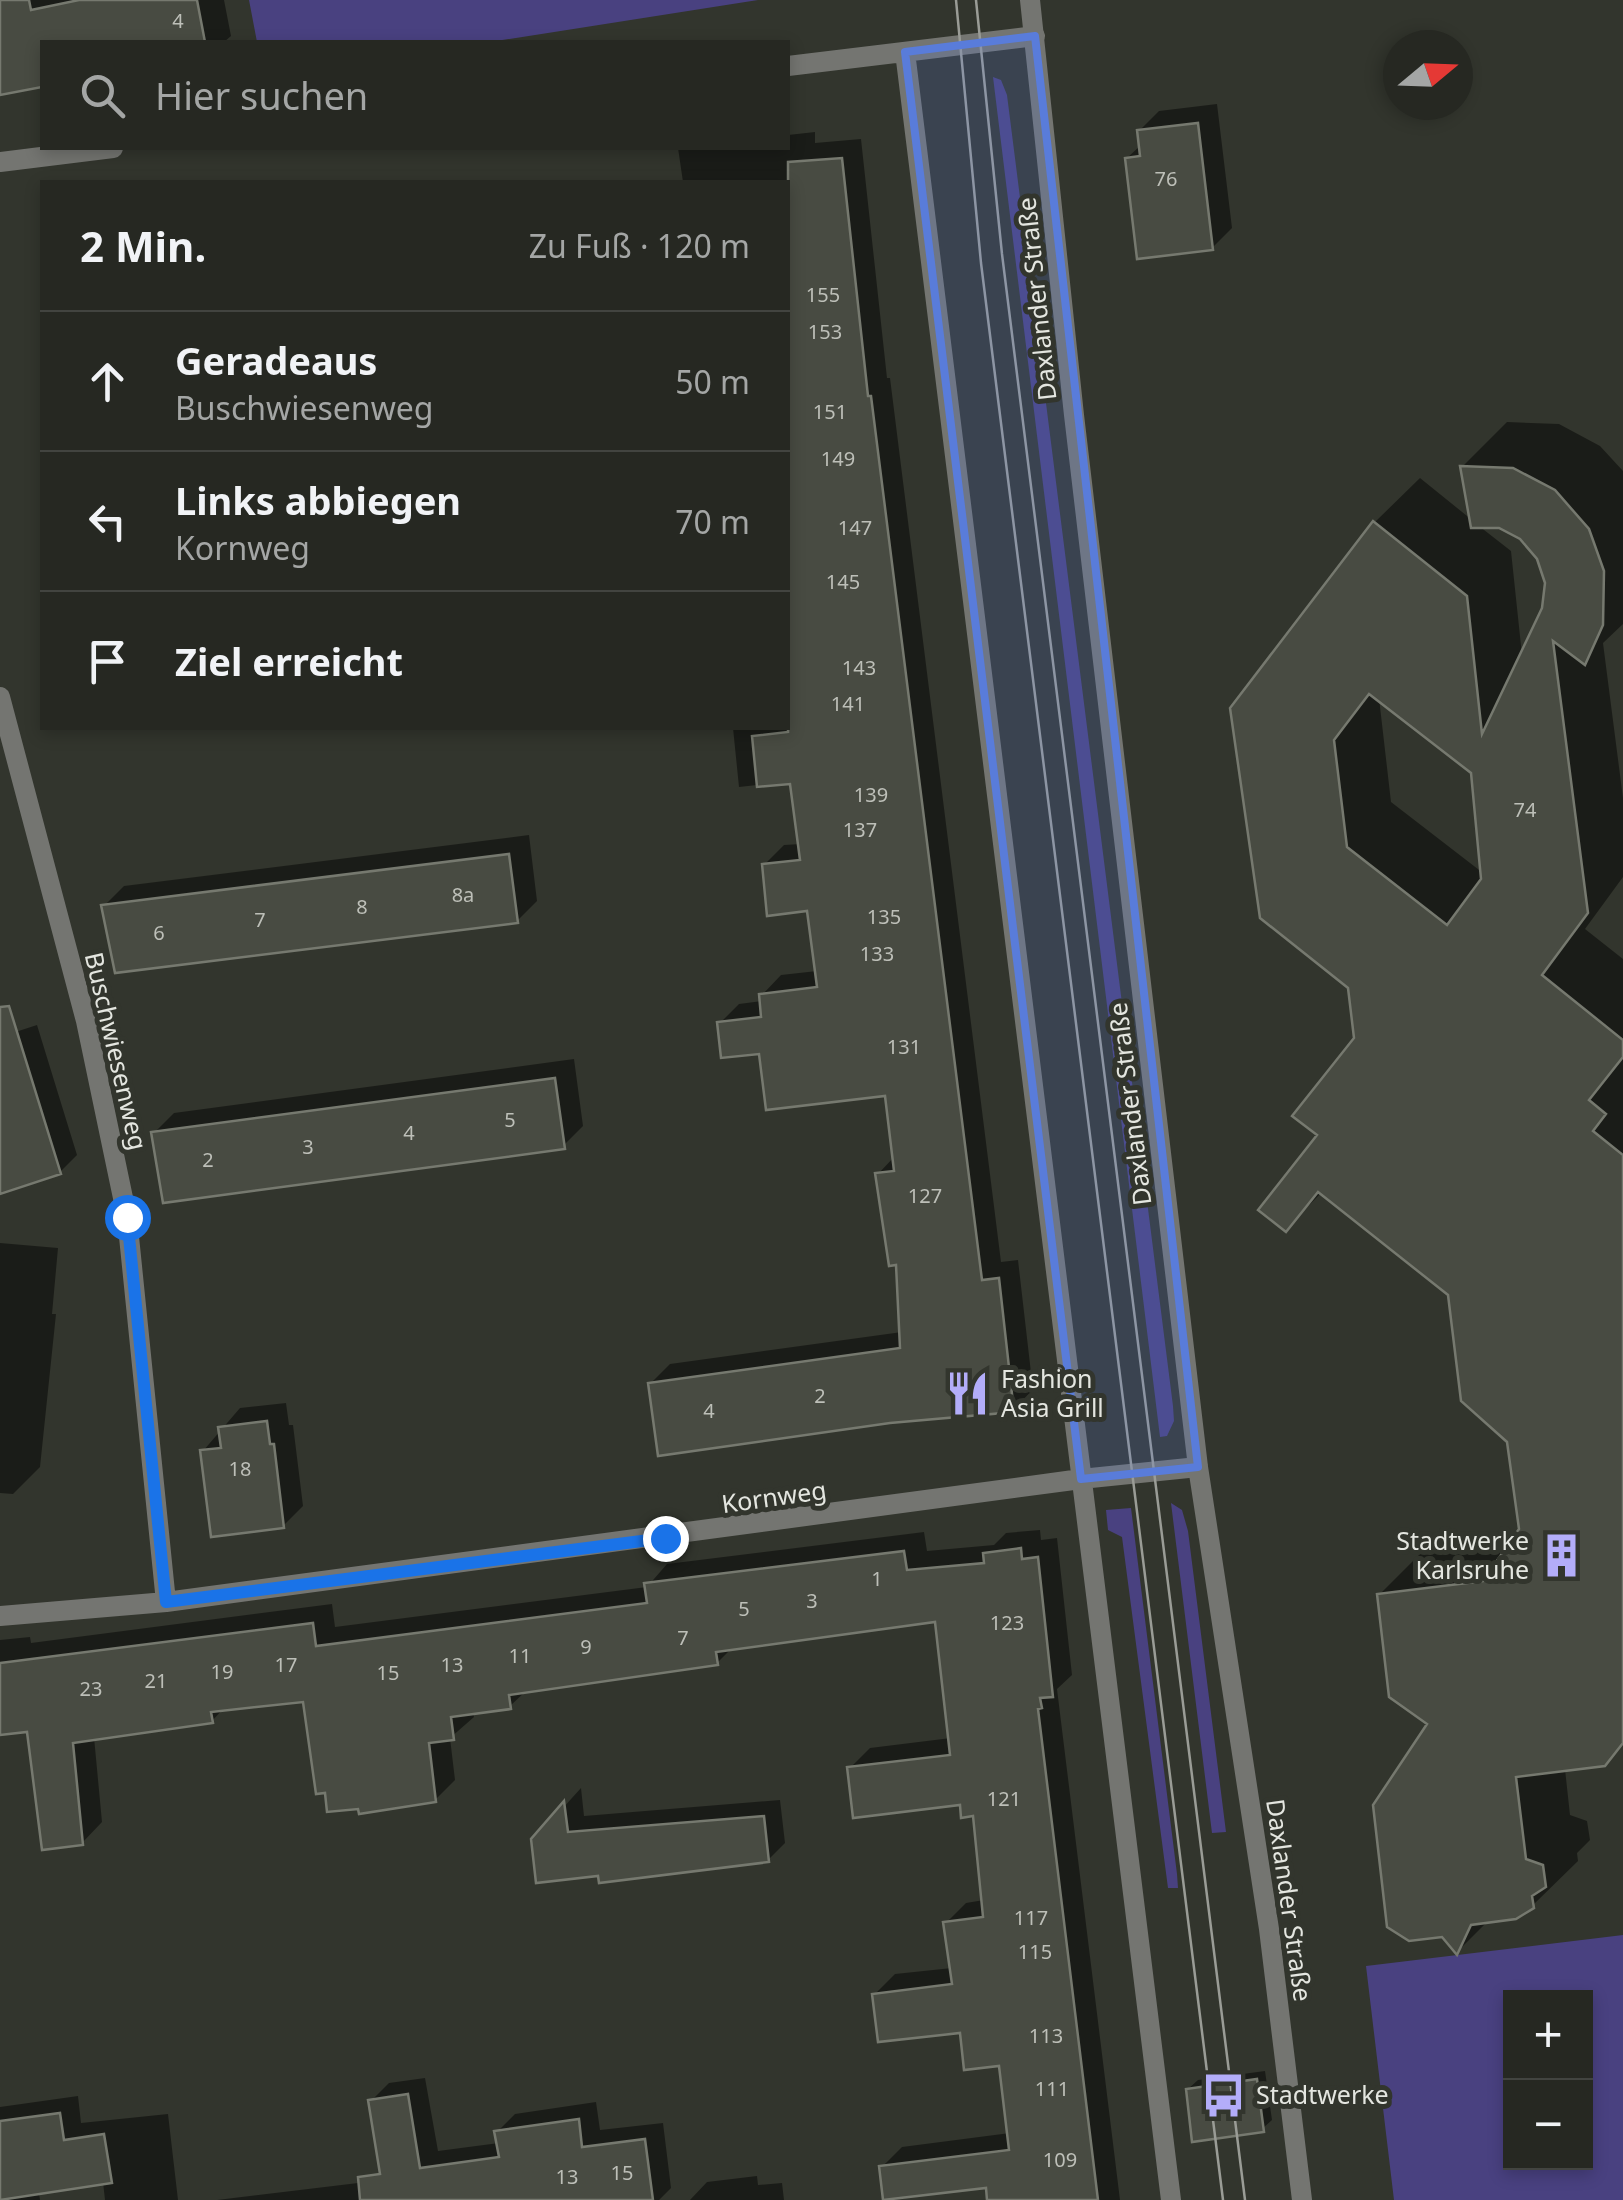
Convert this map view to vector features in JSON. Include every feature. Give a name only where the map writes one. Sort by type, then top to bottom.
[{"type":"street","name":"Daxlander Straße","points":[[1030,0],[1074,415],[1198,1467],[1269,1929],[1302,2200]]},
{"type":"street","points":[[790,66],[1035,36]]},
{"type":"street","points":[[905,52],[1170,2200]]},
{"type":"street","points":[[0,162],[97,150]]},
{"type":"street","name":"Buschwiesenweg","points":[[0,696],[86,1021],[127,1217],[166,1602]]},
{"type":"street","name":"Kornweg","points":[[0,1616],[166,1602],[665,1538],[1081,1479],[1198,1467]]},
{"type":"highlighted area","points":[[1035,36],[1198,1467],[1081,1479],[905,52]]},
{"type":"shaded area","points":[[249,0],[758,0],[503,40],[257,40]]},
{"type":"shaded area","points":[[993,77],[1001,80],[1007,95],[1173,1406],[1174,1421],[1167,1436],[1160,1437]]},
{"type":"shaded area","points":[[1171,1503],[1182,1510],[1188,1531],[1226,1832],[1212,1833]]},
{"type":"shaded area","points":[[1131,1508],[1178,1888],[1168,1888],[1122,1537],[1108,1530],[1106,1510]]},
{"type":"shaded area","points":[[1623,1935],[1623,2200],[1394,2200],[1366,1966]]},
{"type":"building","points":[[0,0],[29,0],[31,10],[79,0],[197,0],[205,40],[40,40],[40,87],[0,95]]},
{"type":"building","points":[[1198,123],[1213,250],[1137,259],[1125,158],[1140,156],[1137,130]]},
{"type":"building","points":[[842,158],[868,396],[982,1280],[999,1278],[1014,1412],[890,1423],[658,1456],[648,1383],[900,1348],[896,1265],[889,1266],[875,1173],[894,1171],[885,1096],[766,1110],[759,1054],[721,1058],[717,1022],[761,1017],[759,994],[817,987],[807,911],[767,916],[762,864],[800,860],[790,784],[757,787],[752,736],[790,730],[788,162]]},
{"type":"building","points":[[1460,466],[1513,468],[1555,490],[1589,529],[1604,571],[1603,625],[1585,665],[1553,641],[1588,913],[1542,975],[1623,1040],[1623,1057],[1589,1100],[1606,1114],[1593,1131],[1623,1155],[1623,1743],[1605,1766],[1516,1777],[1526,1859],[1543,1865],[1546,1887],[1532,1896],[1534,1908],[1516,1919],[1471,1925],[1457,1955],[1442,1937],[1409,1941],[1387,1927],[1373,1805],[1427,1724],[1389,1697],[1377,1594],[1483,1581],[1519,1529],[1507,1442],[1461,1401],[1448,1295],[1318,1192],[1286,1232],[1258,1210],[1317,1135],[1292,1116],[1354,1038],[1348,988],[1260,918],[1230,708],[1373,521],[1467,596],[1482,734],[1542,608],[1545,583],[1537,559],[1520,539],[1499,528],[1471,528]],"holes":[[[1369,694],[1471,773],[1481,879],[1447,925],[1347,847],[1334,740]]]},
{"type":"building","points":[[509,854],[518,923],[115,973],[101,905]]},
{"type":"building","points":[[9,1006],[61,1174],[0,1194],[0,1007]]},
{"type":"building","points":[[555,1078],[565,1149],[163,1203],[151,1132]]},
{"type":"building","points":[[267,1421],[270,1444],[274,1444],[284,1528],[211,1537],[200,1450],[221,1448],[218,1427]]},
{"type":"building","points":[[1021,1548],[1022,1559],[1038,1557],[1053,1697],[1040,1698],[1042,1708],[1038,1709],[1098,2200],[987,2200],[986,2188],[883,2200],[879,2166],[1009,2150],[999,2066],[964,2070],[960,2033],[878,2042],[872,1994],[952,1984],[943,1922],[983,1917],[973,1816],[961,1818],[960,1805],[853,1818],[847,1767],[950,1755],[935,1622],[716,1652],[718,1665],[509,1695],[511,1709],[451,1717],[454,1740],[429,1743],[436,1802],[359,1814],[358,1809],[327,1812],[325,1793],[316,1794],[303,1702],[211,1712],[213,1723],[73,1743],[83,1845],[42,1850],[27,1732],[0,1735],[0,1663],[313,1623],[316,1646],[647,1603],[644,1583],[904,1551],[907,1570],[984,1563],[983,1553]]},
{"type":"building","points":[[564,1801],[568,1832],[764,1816],[769,1862],[599,1883],[598,1876],[536,1883],[531,1839]]},
{"type":"building","points":[[1257,2079],[1264,2132],[1192,2142],[1186,2089]]},
{"type":"building","points":[[408,2094],[420,2168],[499,2157],[494,2131],[579,2119],[582,2147],[645,2139],[653,2200],[360,2200],[358,2177],[380,2174],[368,2100]]},
{"type":"building","points":[[60,2113],[64,2140],[104,2134],[112,2183],[0,2200],[0,2121]]},
{"type":"tram line","points":[[956,0],[981,263],[1223,2200]]},
{"type":"tram line","points":[[976,0],[1002,254],[1245,2200]]},
{"type":"place","name":"Fashion Asia Grill","points":[[968,1393]]},
{"type":"place","name":"Stadtwerke Karlsruhe","points":[[1562,1555]]},
{"type":"place","name":"Stadtwerke","points":[[1223,2095]]},
{"type":"route","points":[[127,1217],[166,1602],[665,1538]]}]
